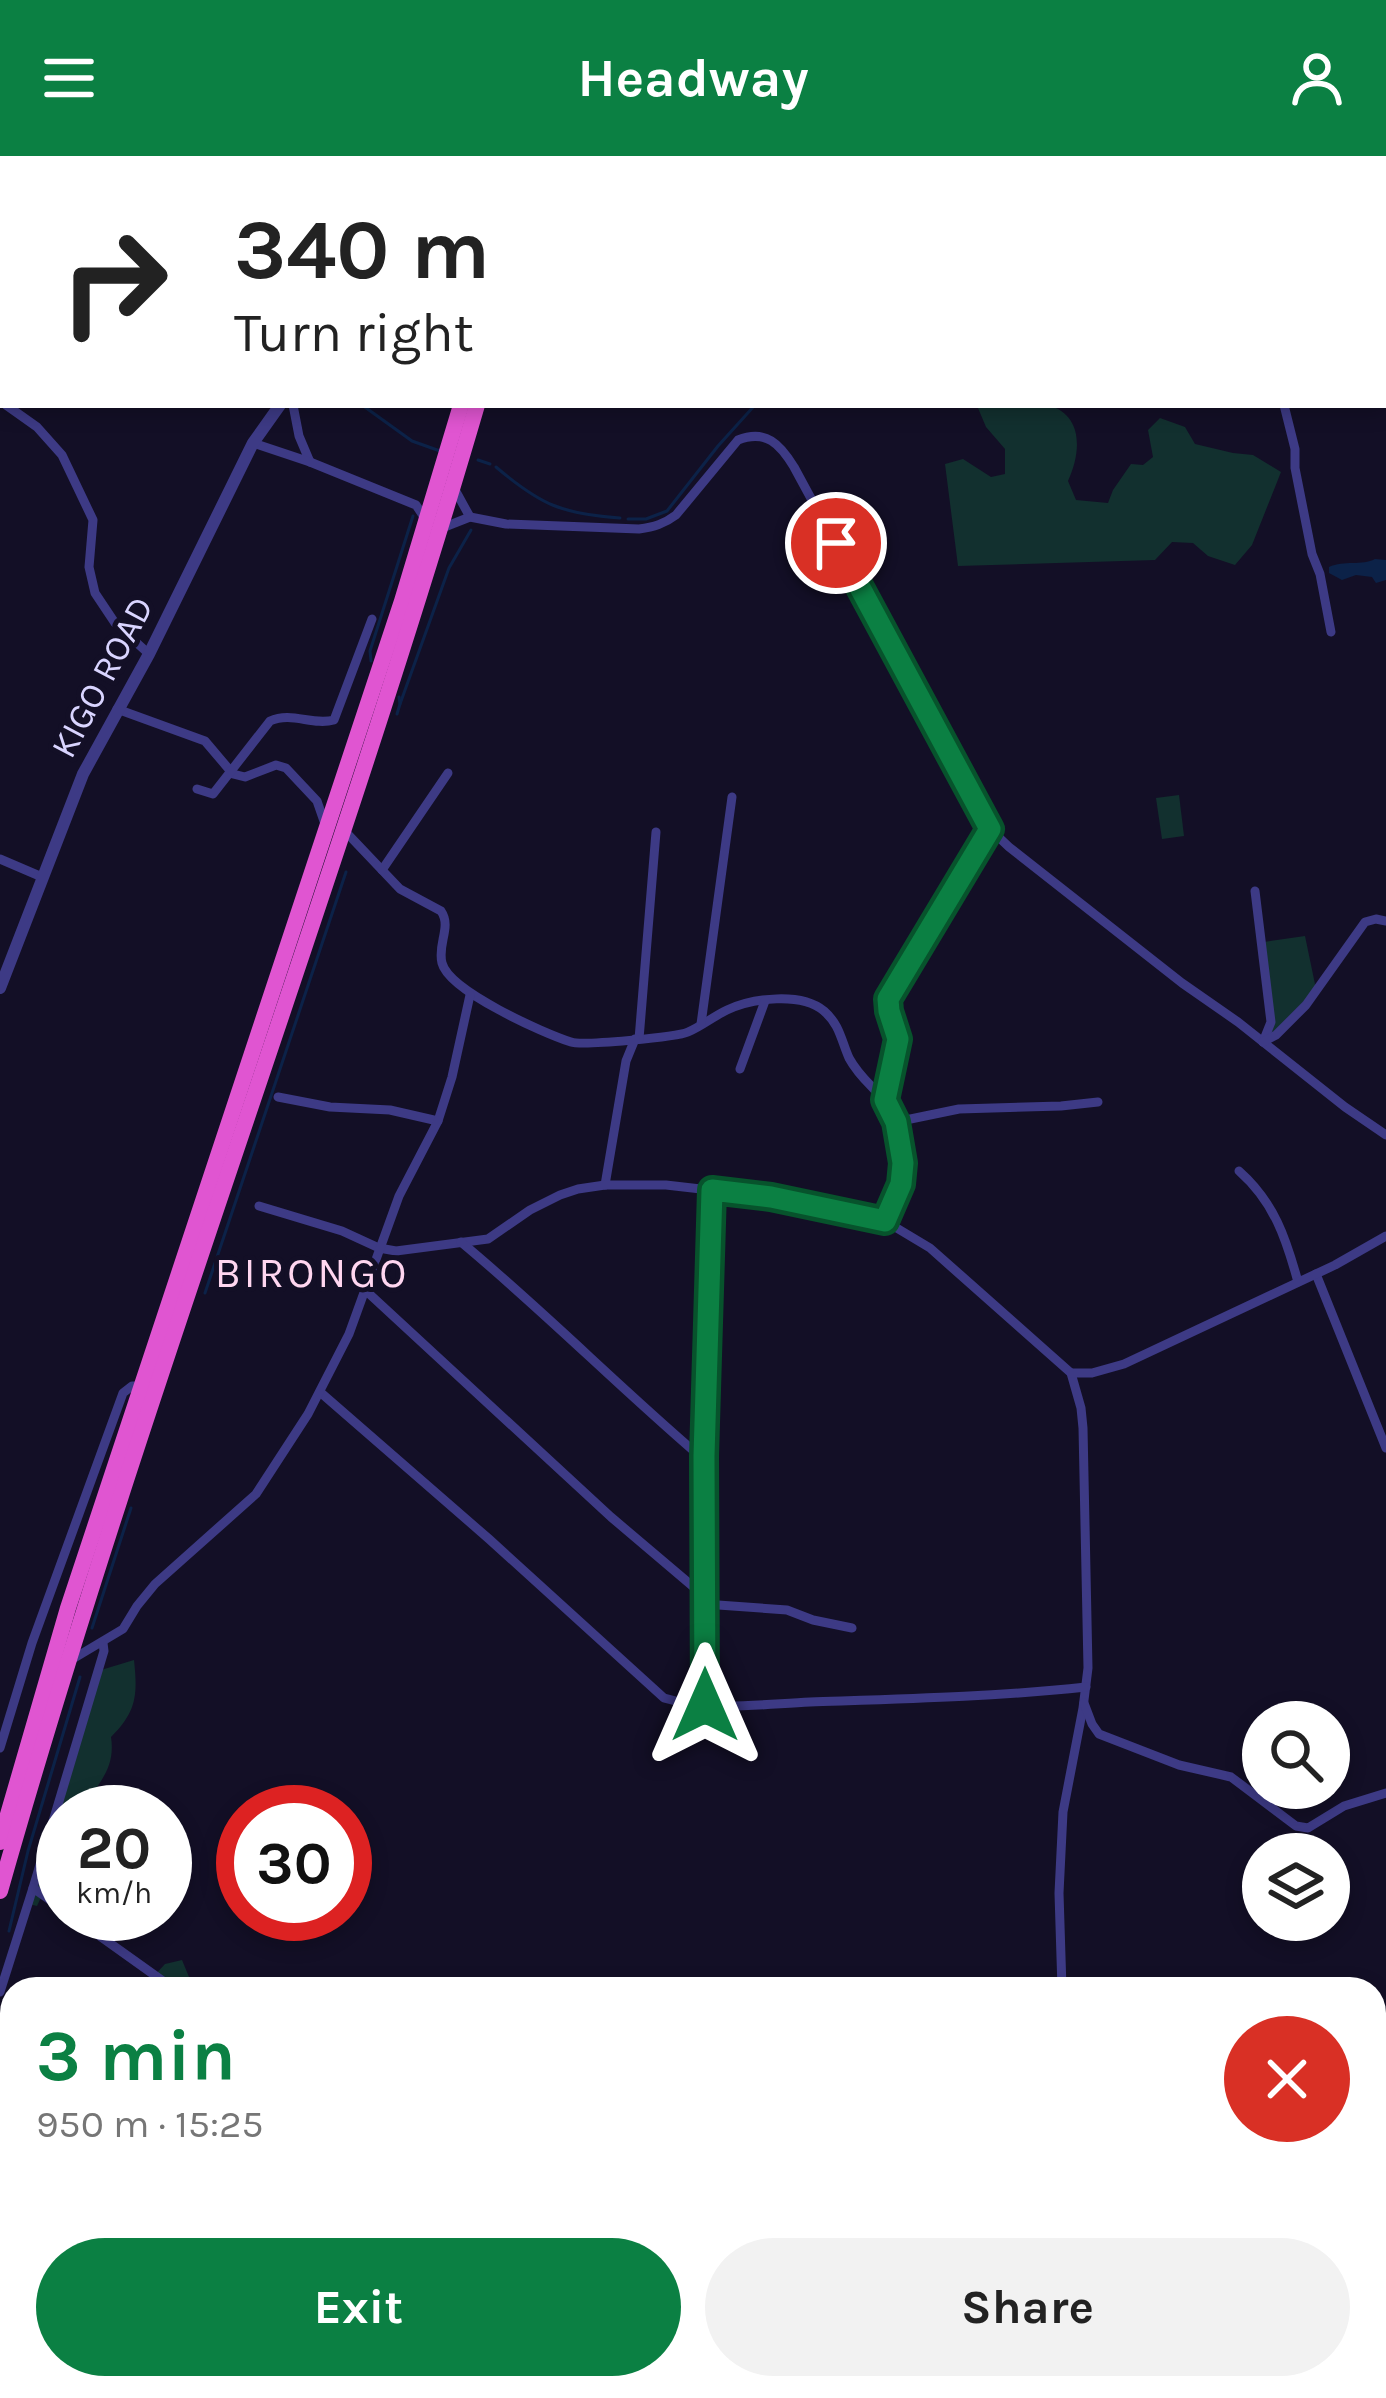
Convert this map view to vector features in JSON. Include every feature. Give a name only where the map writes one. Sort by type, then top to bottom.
[{"type":"highway","points":[[0,1842],[68,1608],[434,525],[425,501],[459,408]]},
{"type":"highway","points":[[0,1891],[82,1624],[335,852],[341,786],[434,525],[454,488],[476,408]]},
{"type":"street","points":[[10,408],[37,427],[62,455],[93,520],[89,567],[94,592],[115,623],[149,654]]},
{"type":"street","name":"KIGO ROAD","points":[[0,988],[83,774],[149,654],[253,443],[278,408]]},
{"type":"street","points":[[294,408],[310,461]]},
{"type":"street","points":[[1285,408],[1331,632]]},
{"type":"street","points":[[434,525],[470,517],[506,524],[654,527],[676,515],[738,440],[749,435],[773,440],[794,467],[990,829],[1054,884],[1386,1135]]},
{"type":"street","points":[[253,443],[425,501]]},
{"type":"street","points":[[454,488],[470,517]]},
{"type":"street","points":[[197,789],[213,794],[270,721],[284,715],[331,723],[372,619]]},
{"type":"street","points":[[117,709],[205,741],[229,772],[244,777],[281,766],[317,801],[335,829],[406,893],[446,916],[441,961],[470,995],[580,1045],[679,1035],[737,1006],[766,1001],[806,1002],[824,1011],[838,1026],[856,1069],[885,1100],[896,1122],[903,1163],[901,1184],[885,1221]]},
{"type":"street","points":[[382,870],[448,773]]},
{"type":"street","points":[[317,801],[341,786]]},
{"type":"street","points":[[701,1024],[732,797]]},
{"type":"street","points":[[885,1100],[898,1039],[888,999],[990,829]]},
{"type":"street","points":[[605,1185],[626,1061],[637,1039],[656,832]]},
{"type":"street","points":[[335,852],[360,849]]},
{"type":"street","points":[[0,859],[42,877]]},
{"type":"street","points":[[1255,891],[1271,1022],[1263,1042]]},
{"type":"street","points":[[1263,1042],[1306,1005],[1365,922],[1386,921]]},
{"type":"street","points":[[71,1660],[123,1630],[155,1584],[256,1494],[320,1392],[349,1334],[399,1196],[438,1121],[470,995]]},
{"type":"street","points":[[740,1069],[766,1001]]},
{"type":"street","points":[[278,1097],[330,1107],[390,1110],[438,1121]]},
{"type":"street","points":[[896,1122],[959,1109],[1098,1102]]},
{"type":"street","points":[[1239,1171],[1264,1195],[1281,1227],[1298,1282]]},
{"type":"street","points":[[259,1206],[396,1251],[488,1239],[560,1195],[605,1185],[666,1185],[771,1197],[885,1221],[930,1248],[1071,1373],[1082,1408],[1089,1611],[1086,1687],[1063,1812],[1062,1977]]},
{"type":"street","points":[[705,1705],[704,1460],[712,1190]]},
{"type":"street","points":[[1071,1373],[1124,1364],[1386,1236]]},
{"type":"street","points":[[460,1242],[704,1460]]},
{"type":"street","points":[[1316,1274],[1386,1448]]},
{"type":"street","points":[[364,1289],[704,1600],[787,1610],[853,1628]]},
{"type":"street","points":[[1,1746],[39,1622],[122,1394],[132,1386],[142,1386]]},
{"type":"street","points":[[320,1392],[664,1698],[705,1705],[912,1699],[1086,1687]]},
{"type":"street","points":[[82,1624],[89,1637],[103,1643]]},
{"type":"street","points":[[5,1977],[103,1643]]},
{"type":"street","points":[[1084,1702],[1099,1734],[1179,1765],[1231,1777],[1296,1826],[1308,1828],[1344,1806],[1386,1793]]},
{"type":"street","points":[[107,1941],[157,1977]]},
{"type":"green space","points":[[978,408],[1060,410],[1076,436],[1068,481],[1076,500],[1108,503],[1131,464],[1143,465],[1153,457],[1148,430],[1160,418],[1185,427],[1195,444],[1253,455],[1281,472],[1252,545],[1235,565],[1208,556],[1193,543],[1172,542],[1155,560],[958,566],[945,464],[963,459],[991,477],[1005,474],[1005,449],[986,427]]},
{"type":"green space","points":[[1179,795],[1184,836],[1162,839],[1156,798]]},
{"type":"green space","points":[[1305,936],[1316,989],[1271,1034],[1264,942]]},
{"type":"green space","points":[[134,1660],[133,1703],[111,1737],[111,1759],[98,1785],[66,1785],[101,1670]]},
{"type":"green space","points":[[182,1960],[189,1977],[153,1977],[165,1964]]},
{"type":"water","points":[[1386,560],[1386,580],[1376,583],[1372,577],[1356,575],[1342,580],[1329,573],[1335,565]]},
{"type":"waterway","points":[[366,408],[412,441],[440,451]]},
{"type":"waterway","points":[[628,519],[646,519],[667,511],[752,408]]},
{"type":"waterway","points":[[478,460],[490,464]]},
{"type":"waterway","points":[[496,467],[553,505],[620,518]]},
{"type":"waterway","points":[[371,661],[370,651],[413,516]]},
{"type":"waterway","points":[[400,704],[449,568],[471,530]]},
{"type":"waterway","points":[[397,714],[399,697]]},
{"type":"waterway","points":[[205,1293],[346,872]]},
{"type":"waterway","points":[[92,1628],[131,1508]]},
{"type":"waterway","points":[[9,1931],[80,1677]]},
{"type":"district","name":"BIRONGO","points":[[312,1273]]},
{"type":"route","points":[[705,1705],[704,1456],[712,1190],[885,1221],[901,1184],[903,1163],[896,1122],[885,1100],[898,1039],[888,999],[990,829],[836,543]]}]
